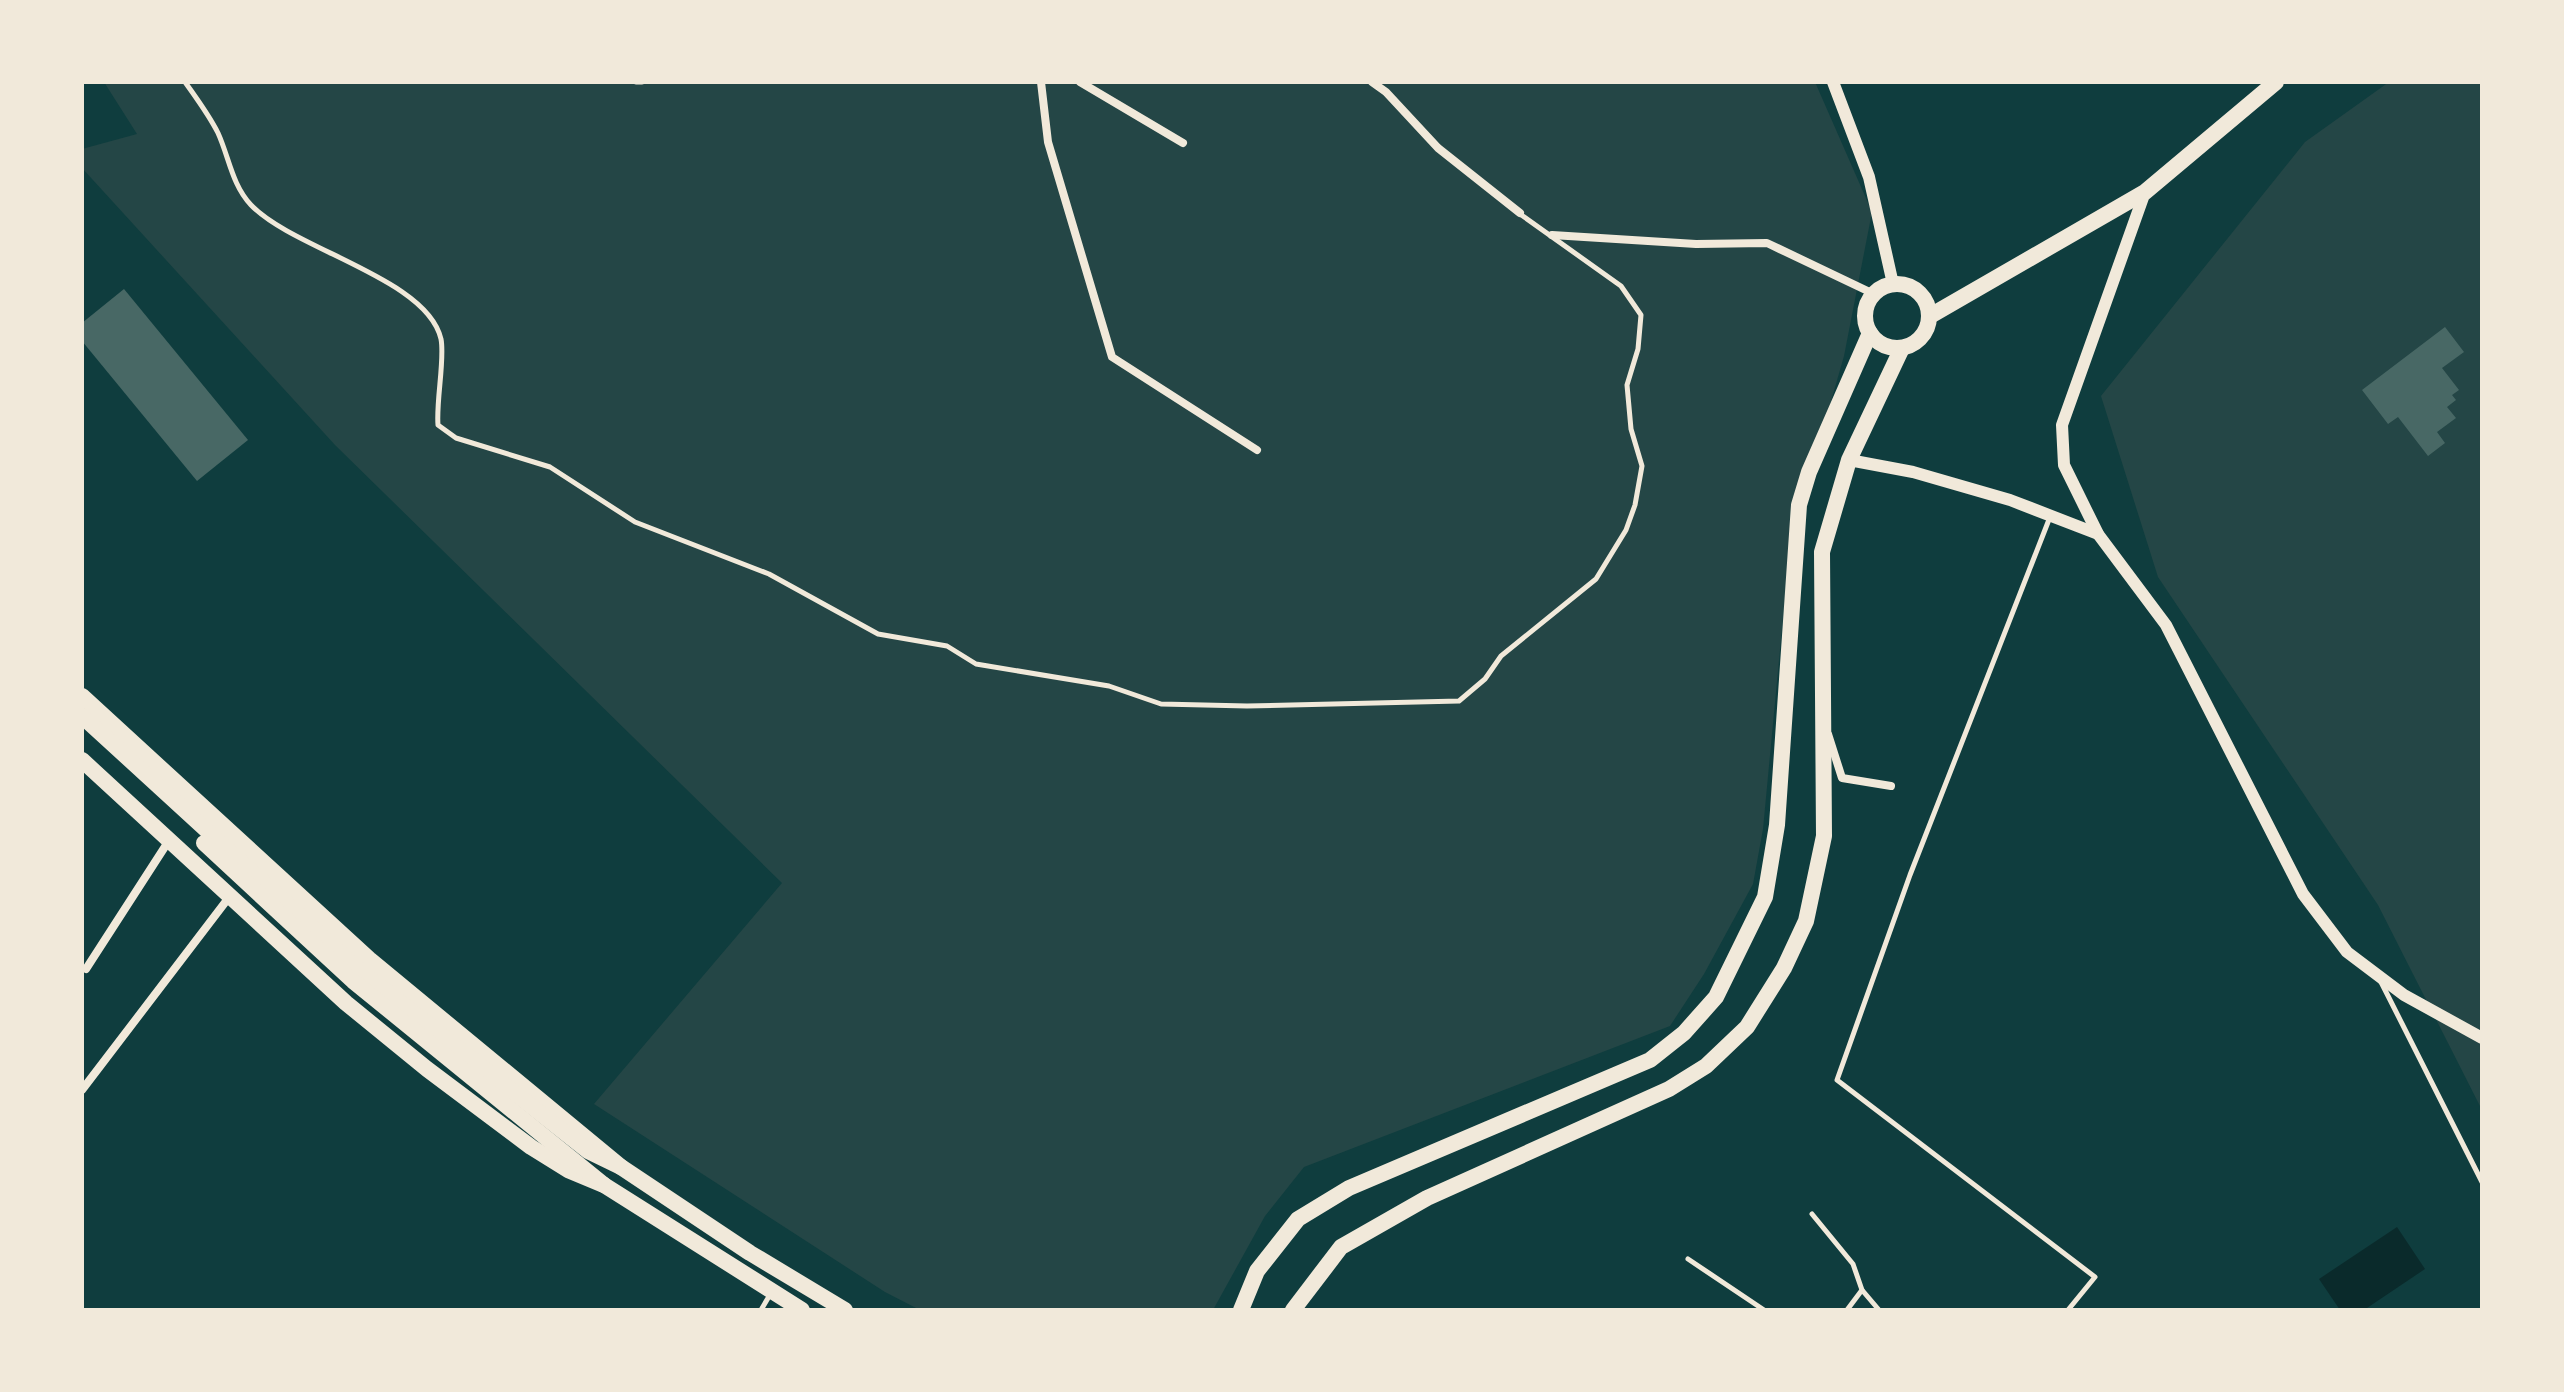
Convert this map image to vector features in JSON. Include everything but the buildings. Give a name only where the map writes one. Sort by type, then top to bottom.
[{"type":"main road","points":[[1930,316],[2145,192],[2276,82]]},
{"type":"main road","points":[[1893,284],[1911,287],[1925,299],[1930,316],[1926,331],[1916,342],[1902,348],[1884,345],[1870,333],[1866,320],[1867,306],[1874,294],[1893,284]]},
{"type":"main road","points":[[1241,1310],[1257,1271],[1298,1219],[1349,1188],[1650,1060],[1684,1033],[1716,997],[1765,897],[1772,854],[1799,505],[1809,472],[1870,333]]},
{"type":"main road","points":[[1293,1310],[1341,1247],[1427,1198],[1669,1089],[1706,1066],[1747,1027],[1784,968],[1806,921],[1824,836],[1822,552],[1849,460],[1902,348]]},
{"type":"main road","points":[[82,696],[369,959],[621,1167],[750,1253],[845,1310]]},
{"type":"main road","points":[[82,716],[358,969],[588,1151],[621,1167]]},
{"type":"main road","points":[[82,731],[353,981],[538,1134],[604,1185],[802,1310]]},
{"type":"main road","points":[[82,760],[346,1003],[427,1069],[531,1147],[568,1170],[604,1185]]},
{"type":"street","points":[[1041,82],[1048,142],[1112,357],[1257,450]]},
{"type":"street","points":[[1080,82],[1183,143]]},
{"type":"street","points":[[1372,82],[1386,92],[1438,148],[1520,213]]},
{"type":"street","points":[[1833,82],[1869,177],[1893,284]]},
{"type":"street","points":[[2145,192],[2062,425],[2064,465],[2098,534],[2166,625],[2303,894],[2347,952],[2404,995],[2482,1038]]},
{"type":"street","points":[[1552,235],[1696,244],[1767,243],[1874,294]]},
{"type":"street","points":[[1849,460],[1913,472],[2010,500],[2098,534]]},
{"type":"street","points":[[1824,720],[1842,778],[1891,786]]},
{"type":"street","points":[[86,969],[168,842]]},
{"type":"street","points":[[82,1090],[230,896]]},
{"type":"lane","points":[[185,82],[219,135],[231,173],[249,204],[284,232],[372,275],[432,318],[442,342],[438,425],[456,438],[550,467],[635,522],[769,574],[878,634],[947,646],[976,664],[1109,686],[1161,704],[1232,707],[1459,701],[1485,679],[1501,656],[1596,579],[1626,530],[1635,505],[1642,466],[1631,429],[1627,385],[1638,349],[1641,315],[1621,286],[1520,213]]},
{"type":"lane","points":[[636,82],[642,82]]},
{"type":"lane","points":[[2050,517],[1910,875],[1837,1080],[2095,1277],[2068,1310]]},
{"type":"lane","points":[[2377,974],[2482,1182]]},
{"type":"lane","points":[[1812,1214],[1853,1264],[1862,1290],[1879,1310]]},
{"type":"lane","points":[[1688,1259],[1764,1310]]},
{"type":"lane","points":[[1847,1310],[1862,1290]]},
{"type":"lane","points":[[761,1310],[771,1292]]},
{"type":"shaded area","points":[[104,82],[1815,82],[1872,212],[1844,356],[1790,544],[1763,829],[1753,884],[1704,974],[1670,1026],[1304,1167],[1265,1216],[1213,1310],[920,1310],[885,1292],[594,1104],[782,883],[335,445],[82,168],[82,149],[137,134]]},
{"type":"shaded area","points":[[2389,82],[2482,82],[2482,1110],[2378,905],[2158,577],[2101,396],[2305,142]]},
{"type":"shaded area","points":[[2397,1227],[2425,1269],[2364,1310],[2340,1310],[2319,1279]]}]
